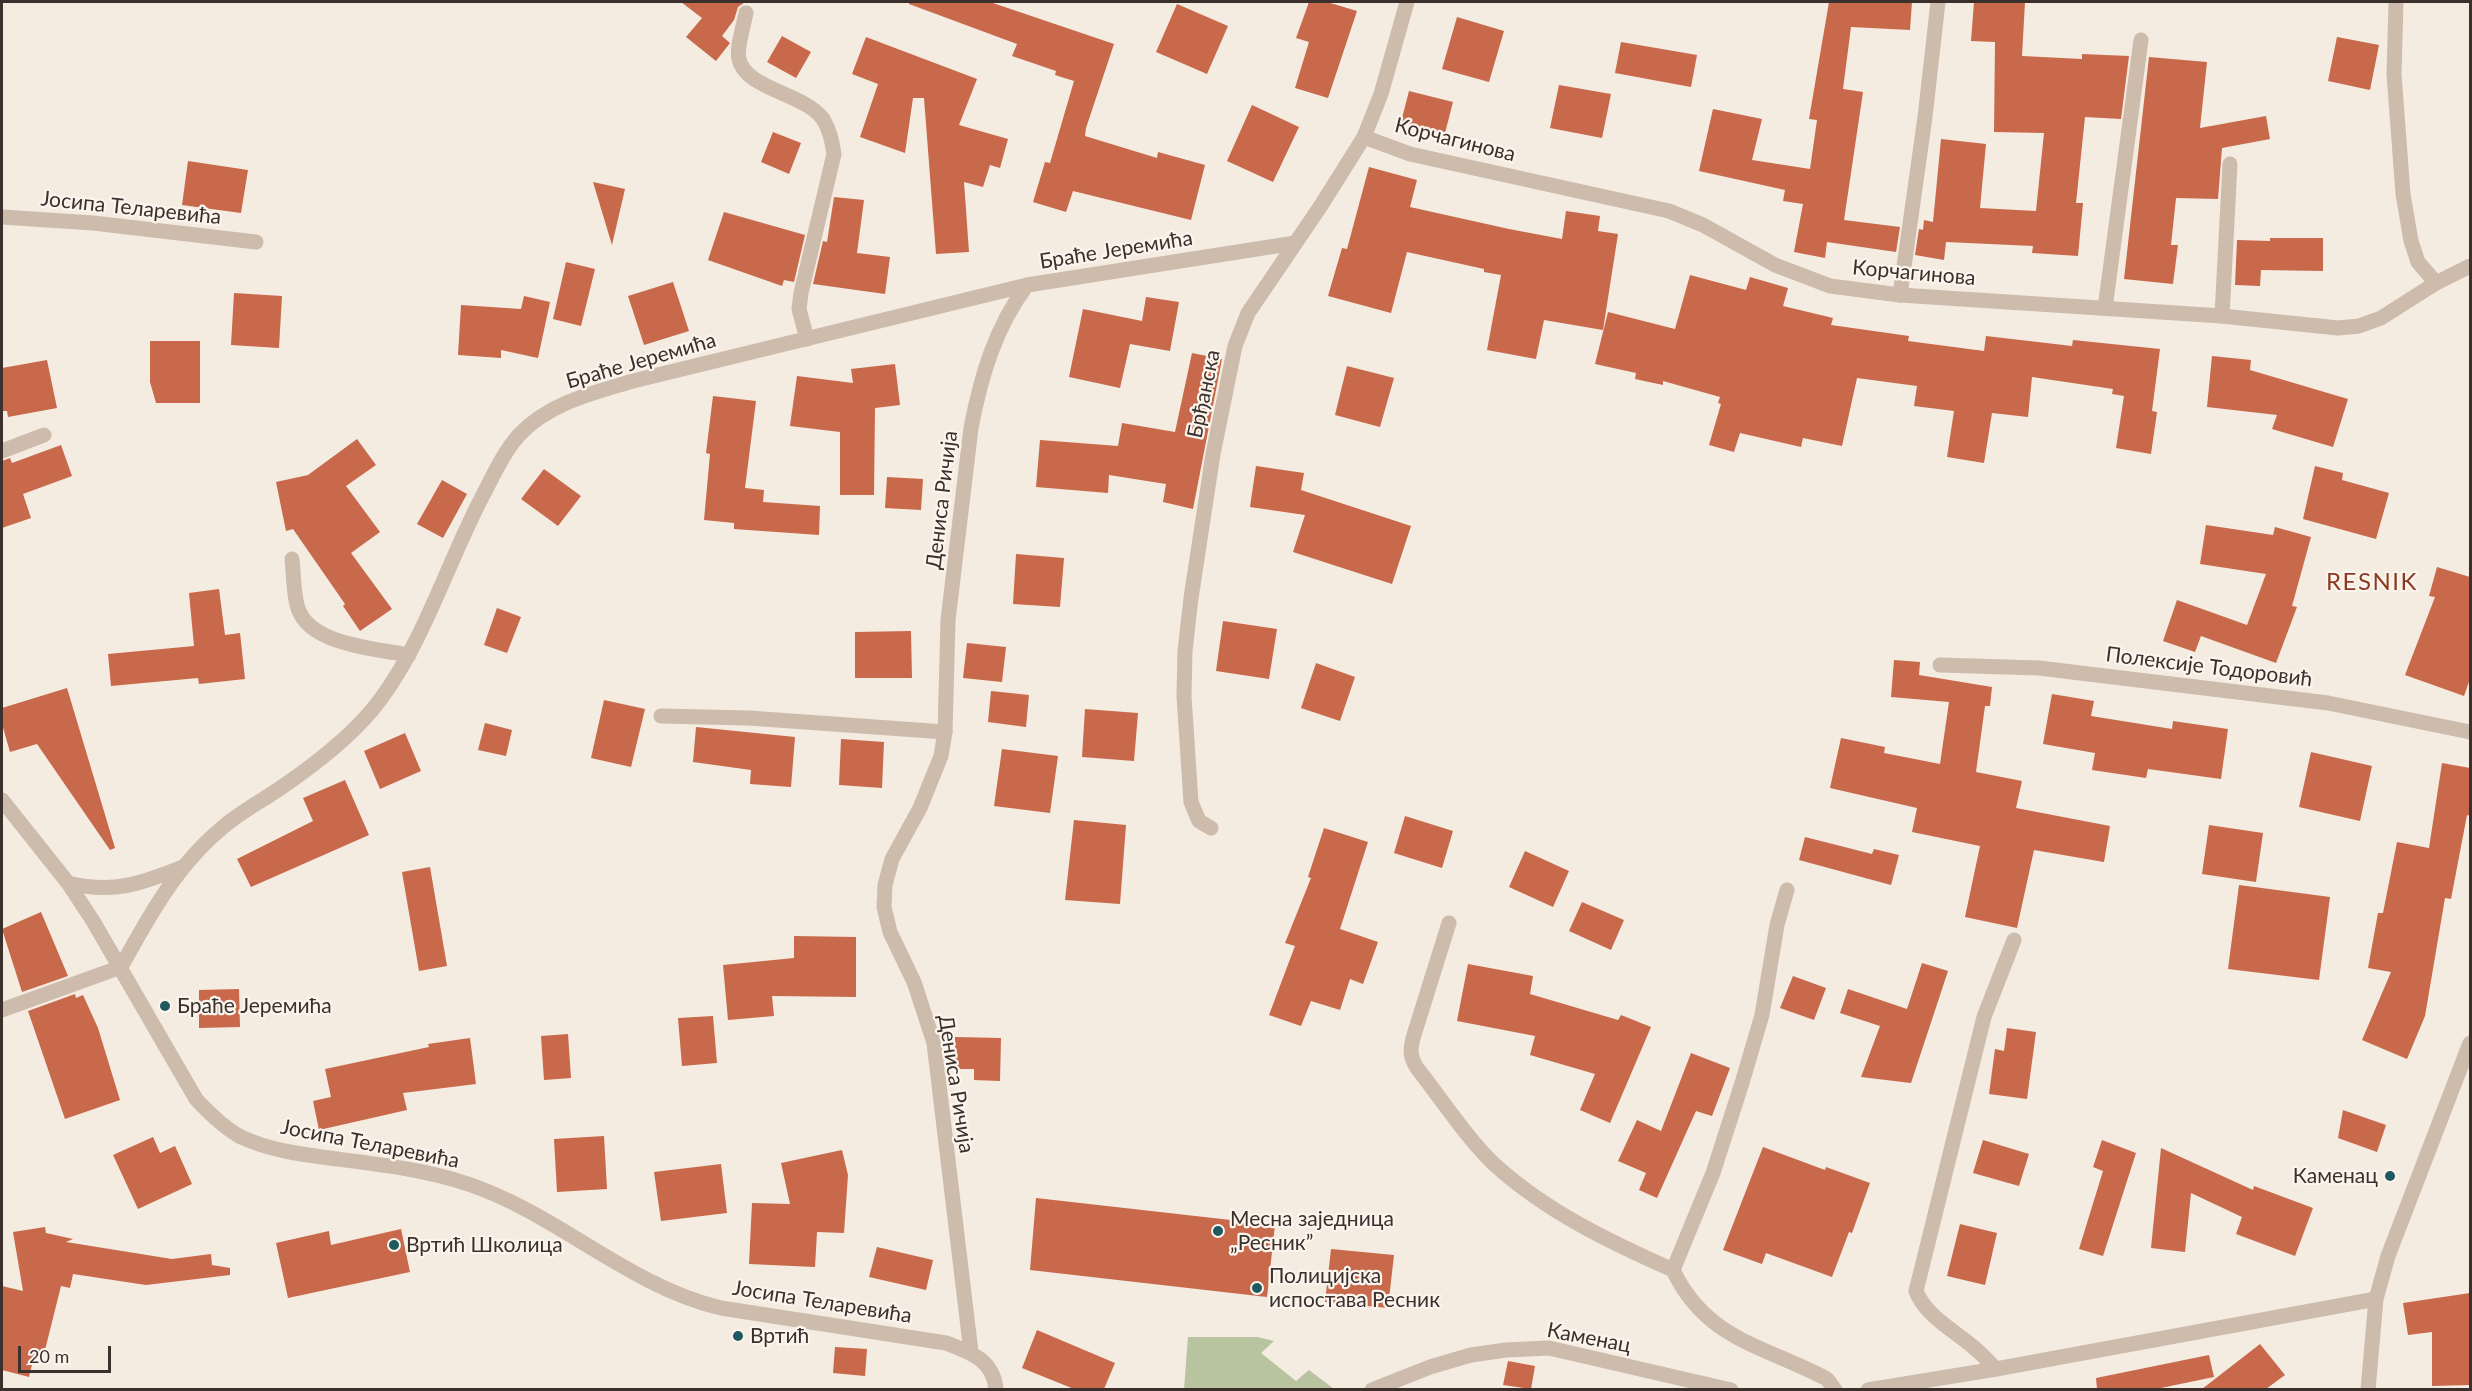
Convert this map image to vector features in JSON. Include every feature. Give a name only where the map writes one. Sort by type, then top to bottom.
[{"type":"street","name":"Брђанска","points":[[1211,828],[1198,821],[1191,802],[1184,696],[1185,651],[1214,454],[1240,329],[1248,313],[1364,137],[1381,94],[1407,2]]},
{"type":"street","points":[[1900,295],[1925,117],[1938,2]]},
{"type":"street","points":[[2396,2],[2394,74],[2403,195],[2411,241],[2418,262],[2436,283]]},
{"type":"street","points":[[746,13],[738,58],[746,73],[806,103],[822,119],[831,137],[834,154],[799,309],[807,339]]},
{"type":"street","points":[[2105,308],[2141,40]]},
{"type":"street","name":"Корчагинова","points":[[1364,137],[1410,154],[1669,211],[1703,225],[1775,265],[1799,275],[1830,286],[1900,295],[2222,316],[2349,328],[2381,318],[2436,283],[2470,266]]},
{"type":"street","points":[[2222,316],[2230,164]]},
{"type":"street","name":"Јосипа Теларевића","points":[[2,217],[93,223],[256,242]]},
{"type":"street","name":"Браће Јеремића","points":[[121,967],[140,932],[183,867],[223,827],[310,766],[367,718],[409,655],[474,512],[505,454],[522,433],[557,407],[633,381],[1027,285],[1295,243]]},
{"type":"street","name":"Дениса Ричија","points":[[971,1352],[934,1043],[914,982],[890,932],[884,907],[885,885],[892,860],[920,808],[941,756],[945,732],[948,620],[971,428],[986,363],[1012,305],[1027,285]]},
{"type":"street","points":[[2,451],[44,435]]},
{"type":"street","points":[[292,559],[298,610],[307,624],[321,634],[343,642],[409,655]]},
{"type":"street","name":"Полексије Тодоровић","points":[[1940,665],[2039,668],[2328,703],[2470,732]]},
{"type":"street","points":[[661,716],[761,718],[945,732]]},
{"type":"street","name":"Јосипа Теларевића","points":[[2,800],[68,883],[121,967],[196,1099],[216,1119],[240,1136],[286,1152],[412,1170],[469,1185],[532,1213],[647,1281],[695,1302],[721,1308],[946,1342],[971,1352],[986,1363],[995,1378],[996,1389]]},
{"type":"street","name":"Браће Јеремића","points":[[68,883],[90,889],[129,887],[183,867]]},
{"type":"street","points":[[1673,1270],[1713,1173],[1742,1083],[1762,1015],[1777,925],[1787,890]]},
{"type":"street","points":[[1449,923],[1410,1050],[1417,1068],[1494,1164],[1531,1194],[1581,1227],[1673,1270],[1683,1291],[1698,1311],[1727,1332],[1827,1378],[1835,1389]]},
{"type":"street","points":[[1996,1369],[1975,1348],[1929,1311],[1920,1302],[1916,1292],[1984,1017],[2014,940]]},
{"type":"street","points":[[2,1010],[121,967]]},
{"type":"street","points":[[2368,1389],[2376,1299],[2400,1220],[2470,1043]]},
{"type":"street","points":[[1868,1389],[1996,1369],[2376,1299]]},
{"type":"street","name":"Каменац","points":[[1372,1389],[1430,1367],[1471,1355],[1506,1350],[1549,1348],[1731,1389]]},
{"type":"green space","points":[[1188,1337],[1257,1337],[1274,1341],[1261,1353],[1296,1381],[1309,1370],[1334,1389],[1184,1389]]},
{"type":"building","points":[[681,2],[745,2],[738,7],[734,20],[722,36],[730,43],[716,61],[686,37],[702,18]]},
{"type":"building","points":[[909,2],[990,2],[1114,44],[1085,136],[1157,158],[1158,152],[1205,165],[1191,220],[1073,191],[1066,212],[1033,202],[1045,162],[1050,163],[1074,81],[1055,75],[1056,71],[1012,56],[1017,44],[909,4]]},
{"type":"building","points":[[1309,2],[1327,2],[1357,11],[1328,98],[1295,88],[1309,42],[1296,38]]},
{"type":"building","points":[[1829,2],[1912,2],[1910,30],[1851,27],[1843,89],[1863,92],[1844,220],[1900,227],[1896,252],[1827,242],[1825,258],[1794,252],[1803,204],[1783,201],[1785,190],[1699,171],[1713,109],[1762,119],[1752,160],[1810,169],[1817,120],[1809,119]]},
{"type":"building","points":[[1974,2],[2025,2],[2022,56],[2082,59],[2082,54],[2129,56],[2121,119],[2085,117],[2076,203],[2083,203],[2078,256],[2032,253],[2033,246],[1946,242],[1944,260],[1915,255],[1919,229],[1923,230],[1924,220],[1933,222],[1941,139],[1986,144],[1980,208],[2036,211],[2044,133],[1994,132],[1995,42],[1971,41]]},
{"type":"building","points":[[1177,4],[1228,26],[1207,74],[1156,52]]},
{"type":"building","points":[[1457,17],[1504,31],[1489,82],[1442,69]]},
{"type":"building","points":[[782,36],[811,52],[796,78],[767,62]]},
{"type":"building","points":[[866,37],[977,79],[959,125],[1008,139],[1000,168],[990,165],[983,187],[964,182],[969,252],[936,254],[924,98],[913,98],[905,153],[860,137],[878,84],[852,74]]},
{"type":"building","points":[[2337,37],[2379,45],[2370,90],[2328,81]]},
{"type":"building","points":[[1621,42],[1697,55],[1691,87],[1615,73]]},
{"type":"building","points":[[2149,57],[2207,62],[2200,128],[2266,116],[2270,139],[2222,148],[2218,199],[2176,198],[2171,245],[2178,245],[2173,284],[2124,279]]},
{"type":"building","points":[[1559,85],[1611,94],[1602,138],[1550,128]]},
{"type":"building","points":[[1409,91],[1453,102],[1445,133],[1401,122]]},
{"type":"building","points":[[1252,105],[1299,127],[1273,182],[1227,161]]},
{"type":"building","points":[[773,132],[801,143],[789,174],[761,162]]},
{"type":"building","points":[[188,161],[248,170],[241,213],[182,205]]},
{"type":"building","points":[[1369,167],[1417,180],[1410,207],[1509,229],[1562,239],[1566,211],[1600,216],[1598,231],[1618,234],[1603,330],[1544,320],[1536,359],[1487,350],[1501,275],[1407,252],[1391,313],[1328,296],[1342,248],[1347,249]]},
{"type":"building","points":[[593,182],[625,189],[612,245]]},
{"type":"building","points":[[834,197],[864,200],[857,253],[890,257],[885,294],[813,284],[823,241],[827,242]]},
{"type":"building","points":[[724,212],[805,235],[794,282],[784,280],[782,286],[708,260]]},
{"type":"building","points":[[2270,238],[2323,238],[2323,271],[2261,270],[2260,286],[2235,285],[2237,240],[2270,241]]},
{"type":"building","points":[[566,262],[595,269],[581,326],[553,319]]},
{"type":"building","points":[[1690,275],[1746,290],[1750,277],[1788,288],[1783,306],[1833,318],[1831,325],[1909,336],[1908,341],[1984,351],[1986,336],[2072,346],[2073,340],[2160,349],[2152,411],[2157,412],[2151,454],[2116,448],[2124,396],[2112,394],[2113,389],[2032,377],[2028,417],[1992,413],[1984,463],[1947,457],[1954,411],[1914,406],[1917,386],[1857,378],[1842,446],[1803,438],[1801,447],[1740,433],[1734,452],[1709,445],[1721,404],[1718,403],[1720,397],[1663,381],[1663,385],[1635,379],[1636,373],[1595,364],[1608,312],[1675,329]]},
{"type":"building","points":[[673,282],[689,331],[644,345],[628,296]]},
{"type":"building","points":[[234,293],[282,296],[279,348],[231,345]]},
{"type":"building","points":[[524,296],[550,302],[538,358],[501,350],[501,358],[458,355],[461,305],[521,309]]},
{"type":"building","points":[[1146,297],[1179,302],[1170,351],[1130,344],[1120,388],[1069,377],[1083,309],[1142,321]]},
{"type":"building","points":[[150,341],[200,341],[200,403],[156,403],[150,382]]},
{"type":"building","points":[[1192,353],[1222,359],[1193,509],[1163,502],[1166,484],[1109,475],[1108,493],[1036,487],[1040,440],[1118,446],[1122,423],[1175,432]]},
{"type":"building","points":[[2212,356],[2251,360],[2250,370],[2348,399],[2333,447],[2272,429],[2277,415],[2207,407]]},
{"type":"building","points":[[47,360],[57,408],[8,417],[7,411],[2,411],[2,368]]},
{"type":"building","points":[[895,364],[900,405],[875,408],[874,495],[840,495],[840,432],[790,426],[797,376],[853,383],[851,369]]},
{"type":"building","points":[[1347,366],[1394,378],[1380,427],[1335,415]]},
{"type":"building","points":[[713,396],[756,401],[745,488],[764,490],[763,502],[820,506],[819,535],[734,529],[734,523],[704,520],[710,454],[706,453]]},
{"type":"building","points":[[357,439],[376,465],[346,486],[380,532],[351,553],[392,609],[360,631],[343,606],[345,604],[293,529],[286,531],[276,482],[308,475]]},
{"type":"building","points":[[61,445],[72,476],[23,494],[31,518],[2,528],[2,461],[10,458],[12,463]]},
{"type":"building","points":[[1256,466],[1304,473],[1301,490],[1411,526],[1392,584],[1293,552],[1305,515],[1250,507]]},
{"type":"building","points":[[2315,466],[2343,473],[2342,480],[2389,493],[2376,539],[2303,519]]},
{"type":"building","points":[[544,469],[581,496],[558,526],[521,499]]},
{"type":"building","points":[[887,477],[923,479],[921,510],[885,508]]},
{"type":"building","points":[[442,480],[467,494],[443,538],[417,524]]},
{"type":"building","points":[[2206,525],[2273,535],[2275,527],[2311,537],[2292,606],[2297,607],[2276,663],[2201,636],[2195,652],[2163,641],[2177,600],[2247,625],[2266,574],[2200,564]]},
{"type":"building","points":[[1016,554],[1064,558],[1060,607],[1013,604]]},
{"type":"building","points":[[2437,567],[2470,577],[2470,679],[2464,696],[2405,675],[2435,597],[2429,596]]},
{"type":"building","points":[[219,589],[225,635],[240,633],[245,679],[199,684],[198,678],[111,686],[108,654],[194,646],[189,593]]},
{"type":"building","points":[[497,608],[521,617],[507,653],[484,645]]},
{"type":"building","points":[[1223,621],[1277,629],[1269,679],[1216,671]]},
{"type":"building","points":[[911,631],[912,678],[855,678],[855,632]]},
{"type":"building","points":[[967,643],[1006,647],[1002,682],[963,678]]},
{"type":"building","points":[[1894,660],[1920,662],[1919,675],[1992,687],[1990,706],[1985,706],[1976,772],[2022,781],[2016,808],[2110,826],[2104,862],[2034,850],[2017,928],[1965,917],[1980,846],[1912,832],[1917,808],[1830,788],[1841,738],[1885,747],[1884,753],[1940,764],[1949,702],[1891,697]]},
{"type":"building","points":[[1316,663],[1355,677],[1340,721],[1301,708]]},
{"type":"building","points":[[67,688],[115,848],[110,850],[37,744],[10,752],[2,724],[2,708]]},
{"type":"building","points":[[991,691],[1029,695],[1026,727],[988,722]]},
{"type":"building","points":[[2052,694],[2094,701],[2091,716],[2172,729],[2173,721],[2228,729],[2221,779],[2148,769],[2146,778],[2092,770],[2095,753],[2043,744]]},
{"type":"building","points":[[604,700],[645,709],[631,767],[591,758]]},
{"type":"building","points":[[1085,709],[1138,713],[1134,761],[1082,757]]},
{"type":"building","points":[[485,723],[512,730],[506,756],[478,750]]},
{"type":"building","points":[[696,727],[795,737],[791,787],[750,784],[751,770],[693,762]]},
{"type":"building","points":[[405,733],[421,771],[380,789],[364,751]]},
{"type":"building","points":[[841,739],[884,742],[882,788],[839,785]]},
{"type":"building","points":[[1002,749],[1058,756],[1050,813],[994,806]]},
{"type":"building","points":[[2311,752],[2372,766],[2360,821],[2299,807]]},
{"type":"building","points":[[2442,763],[2470,768],[2470,816],[2467,815],[2451,899],[2445,898],[2425,1016],[2407,1059],[2362,1040],[2391,972],[2368,968],[2378,913],[2383,913],[2397,842],[2429,848]]},
{"type":"building","points":[[345,780],[369,835],[251,887],[237,859],[313,821],[303,798]]},
{"type":"building","points":[[1405,816],[1453,831],[1442,868],[1394,853]]},
{"type":"building","points":[[1074,820],[1126,825],[1120,904],[1065,900]]},
{"type":"building","points":[[2209,825],[2263,833],[2256,882],[2202,874]]},
{"type":"building","points":[[1324,828],[1368,842],[1340,929],[1378,942],[1363,984],[1350,979],[1340,1010],[1311,1001],[1301,1026],[1269,1015],[1295,946],[1285,943],[1311,878],[1308,877]]},
{"type":"building","points":[[1805,837],[1872,854],[1874,849],[1899,855],[1891,885],[1799,860]]},
{"type":"building","points":[[1525,851],[1569,871],[1553,907],[1509,887]]},
{"type":"building","points":[[430,867],[447,966],[419,971],[402,872]]},
{"type":"building","points":[[2239,885],[2330,897],[2319,980],[2228,969]]},
{"type":"building","points":[[1582,902],[1624,920],[1611,950],[1569,931]]},
{"type":"building","points":[[41,912],[68,976],[22,992],[2,929]]},
{"type":"building","points":[[794,936],[856,937],[856,997],[772,996],[774,1016],[728,1020],[723,965],[794,958]]},
{"type":"building","points":[[1922,963],[1948,971],[1911,1083],[1861,1077],[1880,1026],[1840,1013],[1848,989],[1907,1009]]},
{"type":"building","points":[[1468,964],[1533,976],[1530,994],[1618,1020],[1621,1015],[1651,1027],[1610,1123],[1580,1110],[1595,1074],[1530,1055],[1535,1036],[1457,1021]]},
{"type":"building","points":[[1793,976],[1826,988],[1814,1020],[1780,1008]]},
{"type":"building","points":[[239,989],[240,1027],[199,1028],[199,990]]},
{"type":"building","points":[[75,994],[76,998],[83,995],[98,1028],[120,1100],[65,1119],[28,1011]]},
{"type":"building","points":[[713,1016],[717,1063],[682,1066],[678,1018]]},
{"type":"building","points":[[2007,1028],[2036,1032],[2027,1099],[1989,1094],[1995,1049],[2004,1051]]},
{"type":"building","points":[[568,1034],[571,1078],[544,1080],[541,1036]]},
{"type":"building","points":[[955,1037],[1001,1038],[1000,1081],[974,1080],[974,1069],[955,1069]]},
{"type":"building","points":[[470,1038],[476,1084],[403,1093],[407,1110],[319,1130],[313,1101],[331,1097],[325,1069],[429,1047],[428,1044]]},
{"type":"building","points":[[1691,1053],[1730,1068],[1712,1116],[1696,1111],[1657,1198],[1639,1190],[1646,1173],[1618,1161],[1637,1120],[1661,1131]]},
{"type":"building","points":[[2343,1110],[2386,1125],[2377,1152],[2338,1138]]},
{"type":"building","points":[[604,1136],[607,1189],[557,1192],[554,1139]]},
{"type":"building","points":[[153,1137],[160,1153],[175,1146],[192,1184],[138,1209],[113,1155]]},
{"type":"building","points":[[1983,1140],[2029,1154],[2019,1186],[1973,1173]]},
{"type":"building","points":[[2102,1140],[2136,1153],[2103,1256],[2079,1249],[2103,1171],[2093,1167]]},
{"type":"building","points":[[1763,1147],[1825,1170],[1826,1167],[1870,1183],[1852,1233],[1849,1232],[1832,1277],[1766,1253],[1762,1264],[1723,1250]]},
{"type":"building","points":[[2161,1148],[2253,1190],[2254,1186],[2313,1208],[2295,1256],[2236,1234],[2242,1217],[2191,1193],[2185,1252],[2151,1248]]},
{"type":"building","points":[[842,1150],[848,1175],[844,1233],[817,1232],[815,1267],[749,1264],[752,1203],[790,1204],[781,1163]]},
{"type":"building","points":[[721,1164],[727,1213],[661,1221],[654,1172]]},
{"type":"building","points":[[1036,1198],[1275,1225],[1267,1297],[1030,1270]]},
{"type":"building","points":[[1960,1224],[1997,1233],[1985,1285],[1947,1276]]},
{"type":"building","points":[[45,1227],[46,1233],[73,1239],[66,1242],[172,1259],[211,1254],[212,1265],[230,1268],[230,1275],[146,1285],[73,1274],[70,1288],[61,1286],[44,1354],[35,1352],[29,1377],[2,1370],[2,1286],[23,1291],[13,1232]]},
{"type":"building","points":[[401,1229],[410,1272],[288,1298],[276,1243],[329,1231],[331,1245]]},
{"type":"building","points":[[877,1247],[933,1260],[926,1290],[869,1277]]},
{"type":"building","points":[[1331,1249],[1394,1255],[1388,1308],[1325,1302]]},
{"type":"building","points":[[2470,1293],[2470,1385],[2432,1386],[2432,1332],[2408,1335],[2403,1303]]},
{"type":"building","points":[[1037,1330],[1115,1363],[1104,1389],[1074,1389],[1022,1368]]},
{"type":"building","points":[[2260,1344],[2285,1375],[2266,1389],[2202,1389]]},
{"type":"building","points":[[835,1347],[867,1349],[865,1376],[833,1373]]},
{"type":"building","points":[[2209,1355],[2214,1377],[2156,1389],[2097,1389],[2096,1378]]},
{"type":"building","points":[[1508,1361],[1535,1366],[1531,1389],[1503,1385]]},
{"type":"place","name":"Браће Јеремића","points":[[165,1006]]},
{"type":"place","name":"Каменац","points":[[2390,1176]]},
{"type":"place","name":"Месна заједница „Ресник”","points":[[1218,1231]]},
{"type":"place","name":"Вртић Школица","points":[[394,1245]]},
{"type":"place","name":"Полицијска испостава Ресник","points":[[1257,1288]]},
{"type":"place","name":"Вртић","points":[[738,1336]]},
{"type":"district","name":"RESNIK","points":[[2372,582]]}]
